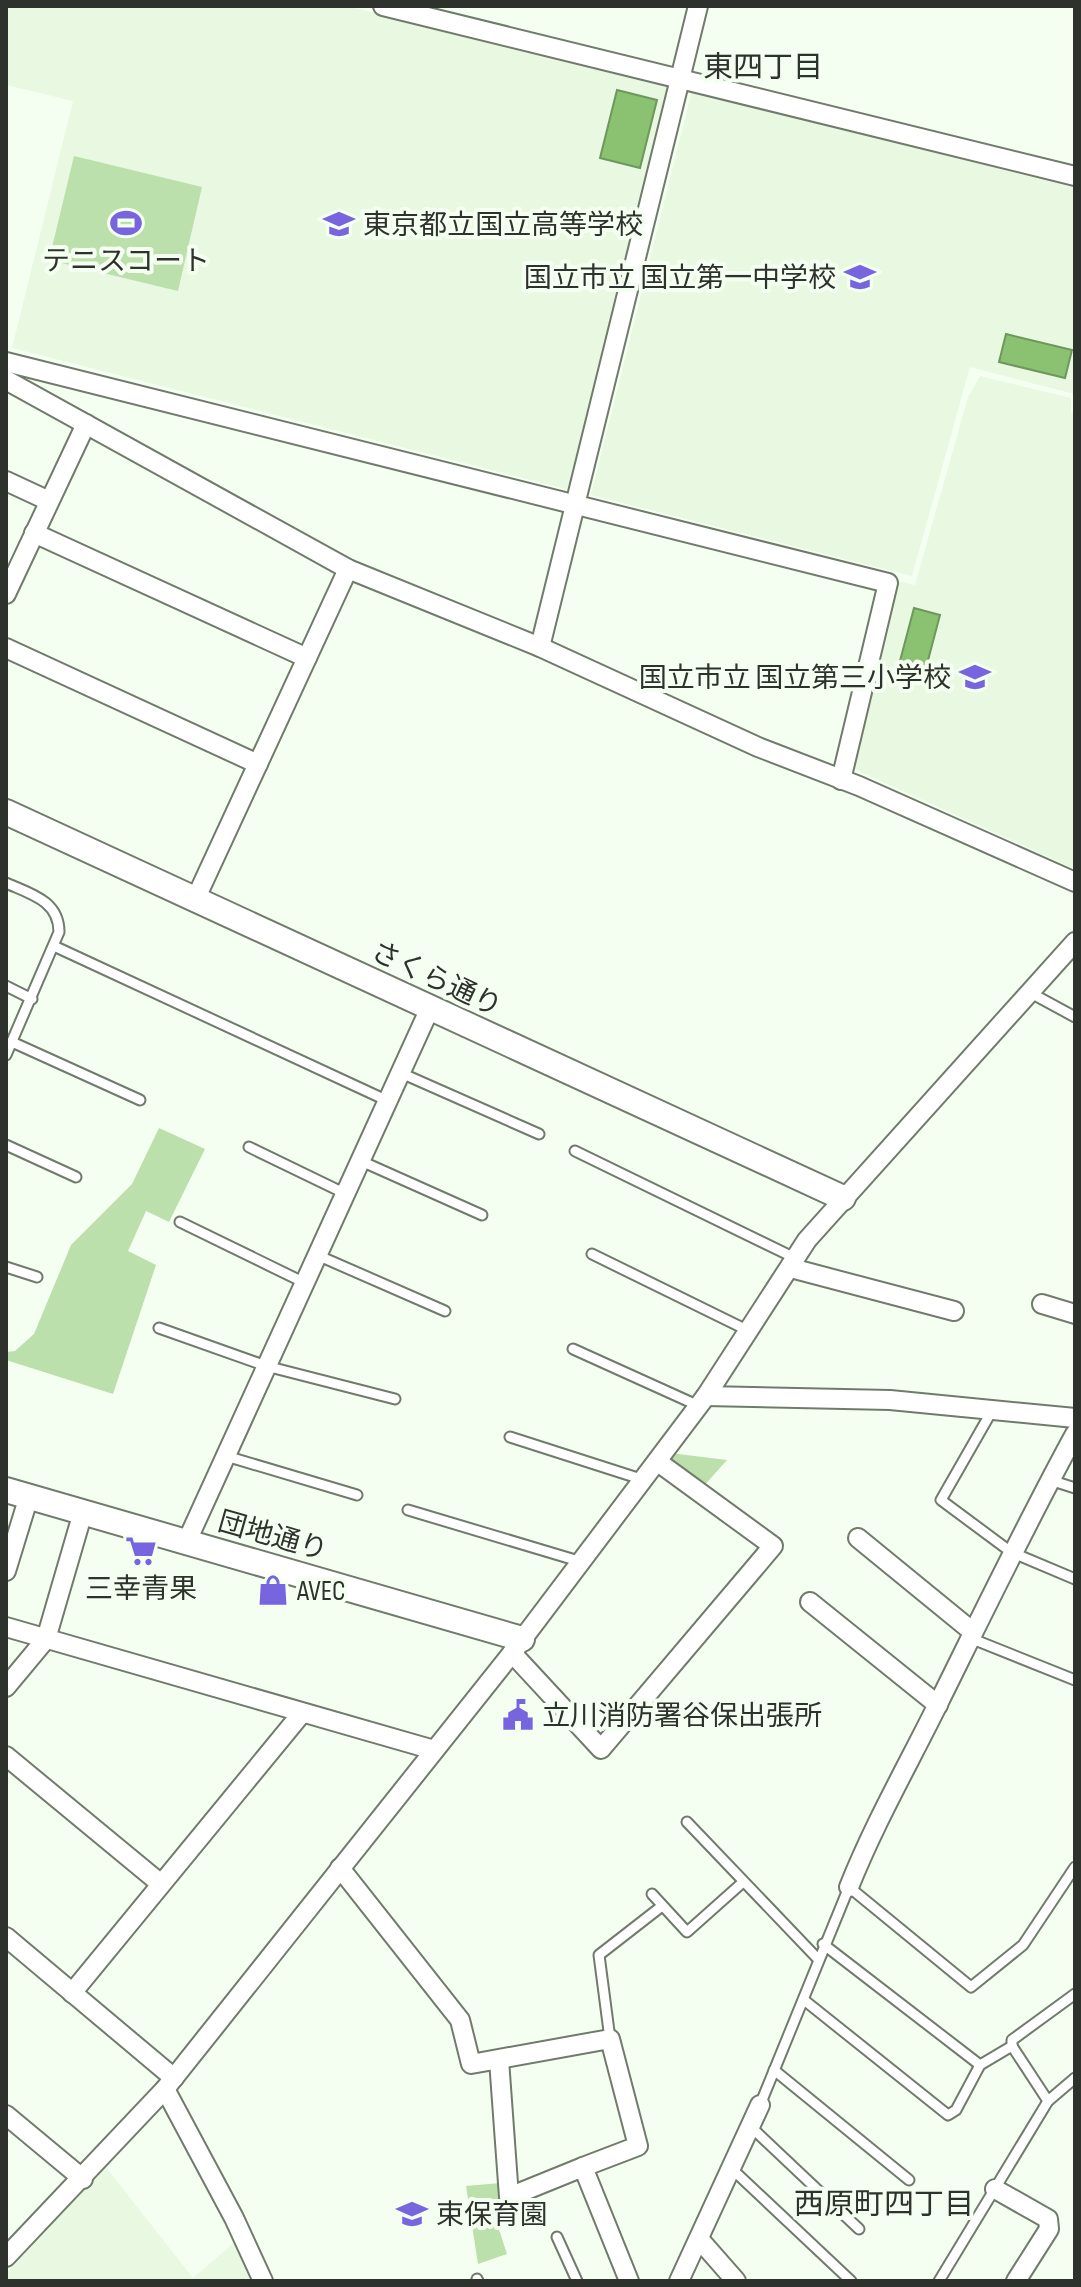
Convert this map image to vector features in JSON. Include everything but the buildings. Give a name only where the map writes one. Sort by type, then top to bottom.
[{"type":"street","points":[[383,6],[1075,176]]},
{"type":"street","points":[[540,647],[698,6]]},
{"type":"street","points":[[6,362],[576,502],[888,583],[841,780]]},
{"type":"street","points":[[6,380],[348,569],[540,647],[758,747],[1075,882]]},
{"type":"street","points":[[8,586],[86,424]]},
{"type":"street","points":[[6,481],[49,501]]},
{"type":"street","points":[[34,533],[307,658]]},
{"type":"street","points":[[195,900],[348,569]]},
{"type":"street","points":[[6,648],[258,764]]},
{"type":"street","name":"さくら通り","points":[[6,812],[843,1198]]},
{"type":"street","points":[[6,2257],[83,2179],[169,2084],[517,1646],[658,1462],[794,1263],[843,1198],[1075,942]]},
{"type":"street","points":[[187,1541],[430,1008]]},
{"type":"street","points":[[794,1263],[954,1311]]},
{"type":"street","points":[[1042,1304],[1075,1314]]},
{"type":"street","points":[[702,1401],[890,1400],[1075,1418]]},
{"type":"street","points":[[849,1887],[871,1832],[938,1705],[1011,1552],[1075,1434]]},
{"type":"street","points":[[517,1646],[601,1749],[773,1546],[658,1462]]},
{"type":"street","points":[[6,1571],[17,1493]]},
{"type":"street","name":"団地通り","points":[[17,1493],[187,1541],[517,1646]]},
{"type":"street","points":[[6,1687],[46,1639],[83,1512]]},
{"type":"street","points":[[858,1538],[972,1635]]},
{"type":"street","points":[[810,1602],[938,1705]]},
{"type":"street","points":[[6,1627],[434,1750]]},
{"type":"street","points":[[72,1993],[302,1713]]},
{"type":"street","points":[[6,1756],[161,1884]]},
{"type":"street","points":[[340,1868],[460,2020],[471,2064],[610,2039],[638,2146],[509,2197],[499,2060]]},
{"type":"street","points":[[6,1937],[72,1993],[169,2084],[263,2281]]},
{"type":"street","points":[[679,2281],[760,2105]]},
{"type":"street","points":[[6,2115],[83,2179]]},
{"type":"street","points":[[583,2167],[629,2281]]},
{"type":"street","points":[[995,2189],[1048,2219],[1049,2229],[1016,2281]]},
{"type":"street","points":[[700,2240],[736,2281]]},
{"type":"lane","points":[[6,883],[47,902],[59,917],[56,947],[6,1055]]},
{"type":"lane","points":[[56,947],[388,1101]]},
{"type":"lane","points":[[6,986],[32,999]]},
{"type":"lane","points":[[1029,992],[1075,1017]]},
{"type":"lane","points":[[12,1042],[140,1100]]},
{"type":"lane","points":[[401,1073],[539,1134]]},
{"type":"lane","points":[[6,1145],[76,1177]]},
{"type":"lane","points":[[249,1147],[346,1194]]},
{"type":"lane","points":[[575,1151],[794,1263]]},
{"type":"lane","points":[[361,1161],[482,1215]]},
{"type":"lane","points":[[180,1222],[305,1283]]},
{"type":"lane","points":[[592,1254],[749,1331]]},
{"type":"lane","points":[[317,1255],[445,1311]]},
{"type":"lane","points":[[6,1267],[37,1277]]},
{"type":"lane","points":[[159,1328],[266,1366],[395,1399]]},
{"type":"lane","points":[[573,1349],[702,1401]]},
{"type":"lane","points":[[993,1409],[941,1500],[1011,1552],[1075,1579]]},
{"type":"lane","points":[[510,1437],[644,1480]]},
{"type":"lane","points":[[224,1456],[357,1495]]},
{"type":"lane","points":[[1050,1480],[1075,1488]]},
{"type":"lane","points":[[408,1510],[582,1562]]},
{"type":"lane","points":[[972,1635],[1075,1680]]},
{"type":"lane","points":[[687,1822],[817,1958]]},
{"type":"lane","points":[[760,2105],[804,2000],[817,1958],[849,1887],[971,1987],[1023,1945],[1075,1867]]},
{"type":"lane","points":[[652,1894],[687,1932],[742,1883]]},
{"type":"lane","points":[[610,2039],[599,1955],[662,1906]]},
{"type":"lane","points":[[823,1944],[980,2065]]},
{"type":"lane","points":[[1048,2101],[1012,2046],[1012,2040],[1075,1994]]},
{"type":"lane","points":[[804,2000],[948,2115],[956,2110],[980,2065],[1012,2046]]},
{"type":"lane","points":[[774,2070],[909,2180]]},
{"type":"lane","points":[[939,2281],[1048,2101],[1075,2078]]},
{"type":"lane","points":[[750,2126],[859,2229]]},
{"type":"lane","points":[[732,2169],[851,2281]]},
{"type":"lane","points":[[557,2237],[577,2281]]},
{"type":"shaded area","name":"東京都立国立高等学校","points":[[6,6],[347,6],[669,85],[570,490],[12,348],[73,101],[6,85]]},
{"type":"shaded area","points":[[617,90],[657,100],[640,168],[600,158]]},
{"type":"shaded area","name":"国立市立 国立第一中学校","points":[[692,90],[1075,188],[1074,394],[970,367],[912,576],[591,495]]},
{"type":"shaded area","name":"テニスコート","points":[[74,156],[202,187],[178,291],[49,260]]},
{"type":"shaded area","points":[[1006,334],[1072,350],[1065,378],[999,362]]},
{"type":"shaded area","name":"国立市立 国立第三小学校","points":[[980,376],[1071,398],[1071,412],[1075,414],[1075,869],[854,769],[899,581],[915,585],[968,397]]},
{"type":"shaded area","points":[[914,608],[940,615],[922,683],[896,676]]},
{"type":"shaded area","points":[[159,1128],[205,1149],[169,1222],[146,1211],[128,1251],[156,1265],[113,1394],[6,1360],[6,1352],[15,1351],[34,1334],[71,1245],[132,1184]]},
{"type":"shaded area","points":[[670,1453],[727,1460],[702,1488],[671,1465]]},
{"type":"shaded area","points":[[105,2166],[193,2278],[235,2242],[253,2281],[6,2281],[6,2274]]},
{"type":"shaded area","points":[[500,2183],[501,2205],[494,2214],[507,2254],[478,2264],[466,2186]]},
{"type":"place","name":"テニスコート","points":[[126,223]]},
{"type":"place","name":"東京都立国立高等学校","points":[[339,224]]},
{"type":"place","name":"国立市立 国立第一中学校","points":[[860,277]]},
{"type":"place","name":"国立市立 国立第三小学校","points":[[975,677]]},
{"type":"place","name":"三幸青果","points":[[141,1551]]},
{"type":"place","name":"AVEC","points":[[273,1590]]},
{"type":"place","name":"立川消防署谷保出張所","points":[[518,1715]]},
{"type":"place","name":"束保育園","points":[[412,2214]]},
{"type":"district","name":"東四丁目","points":[[763,67]]},
{"type":"district","name":"西原町四丁目","points":[[884,2204]]}]
